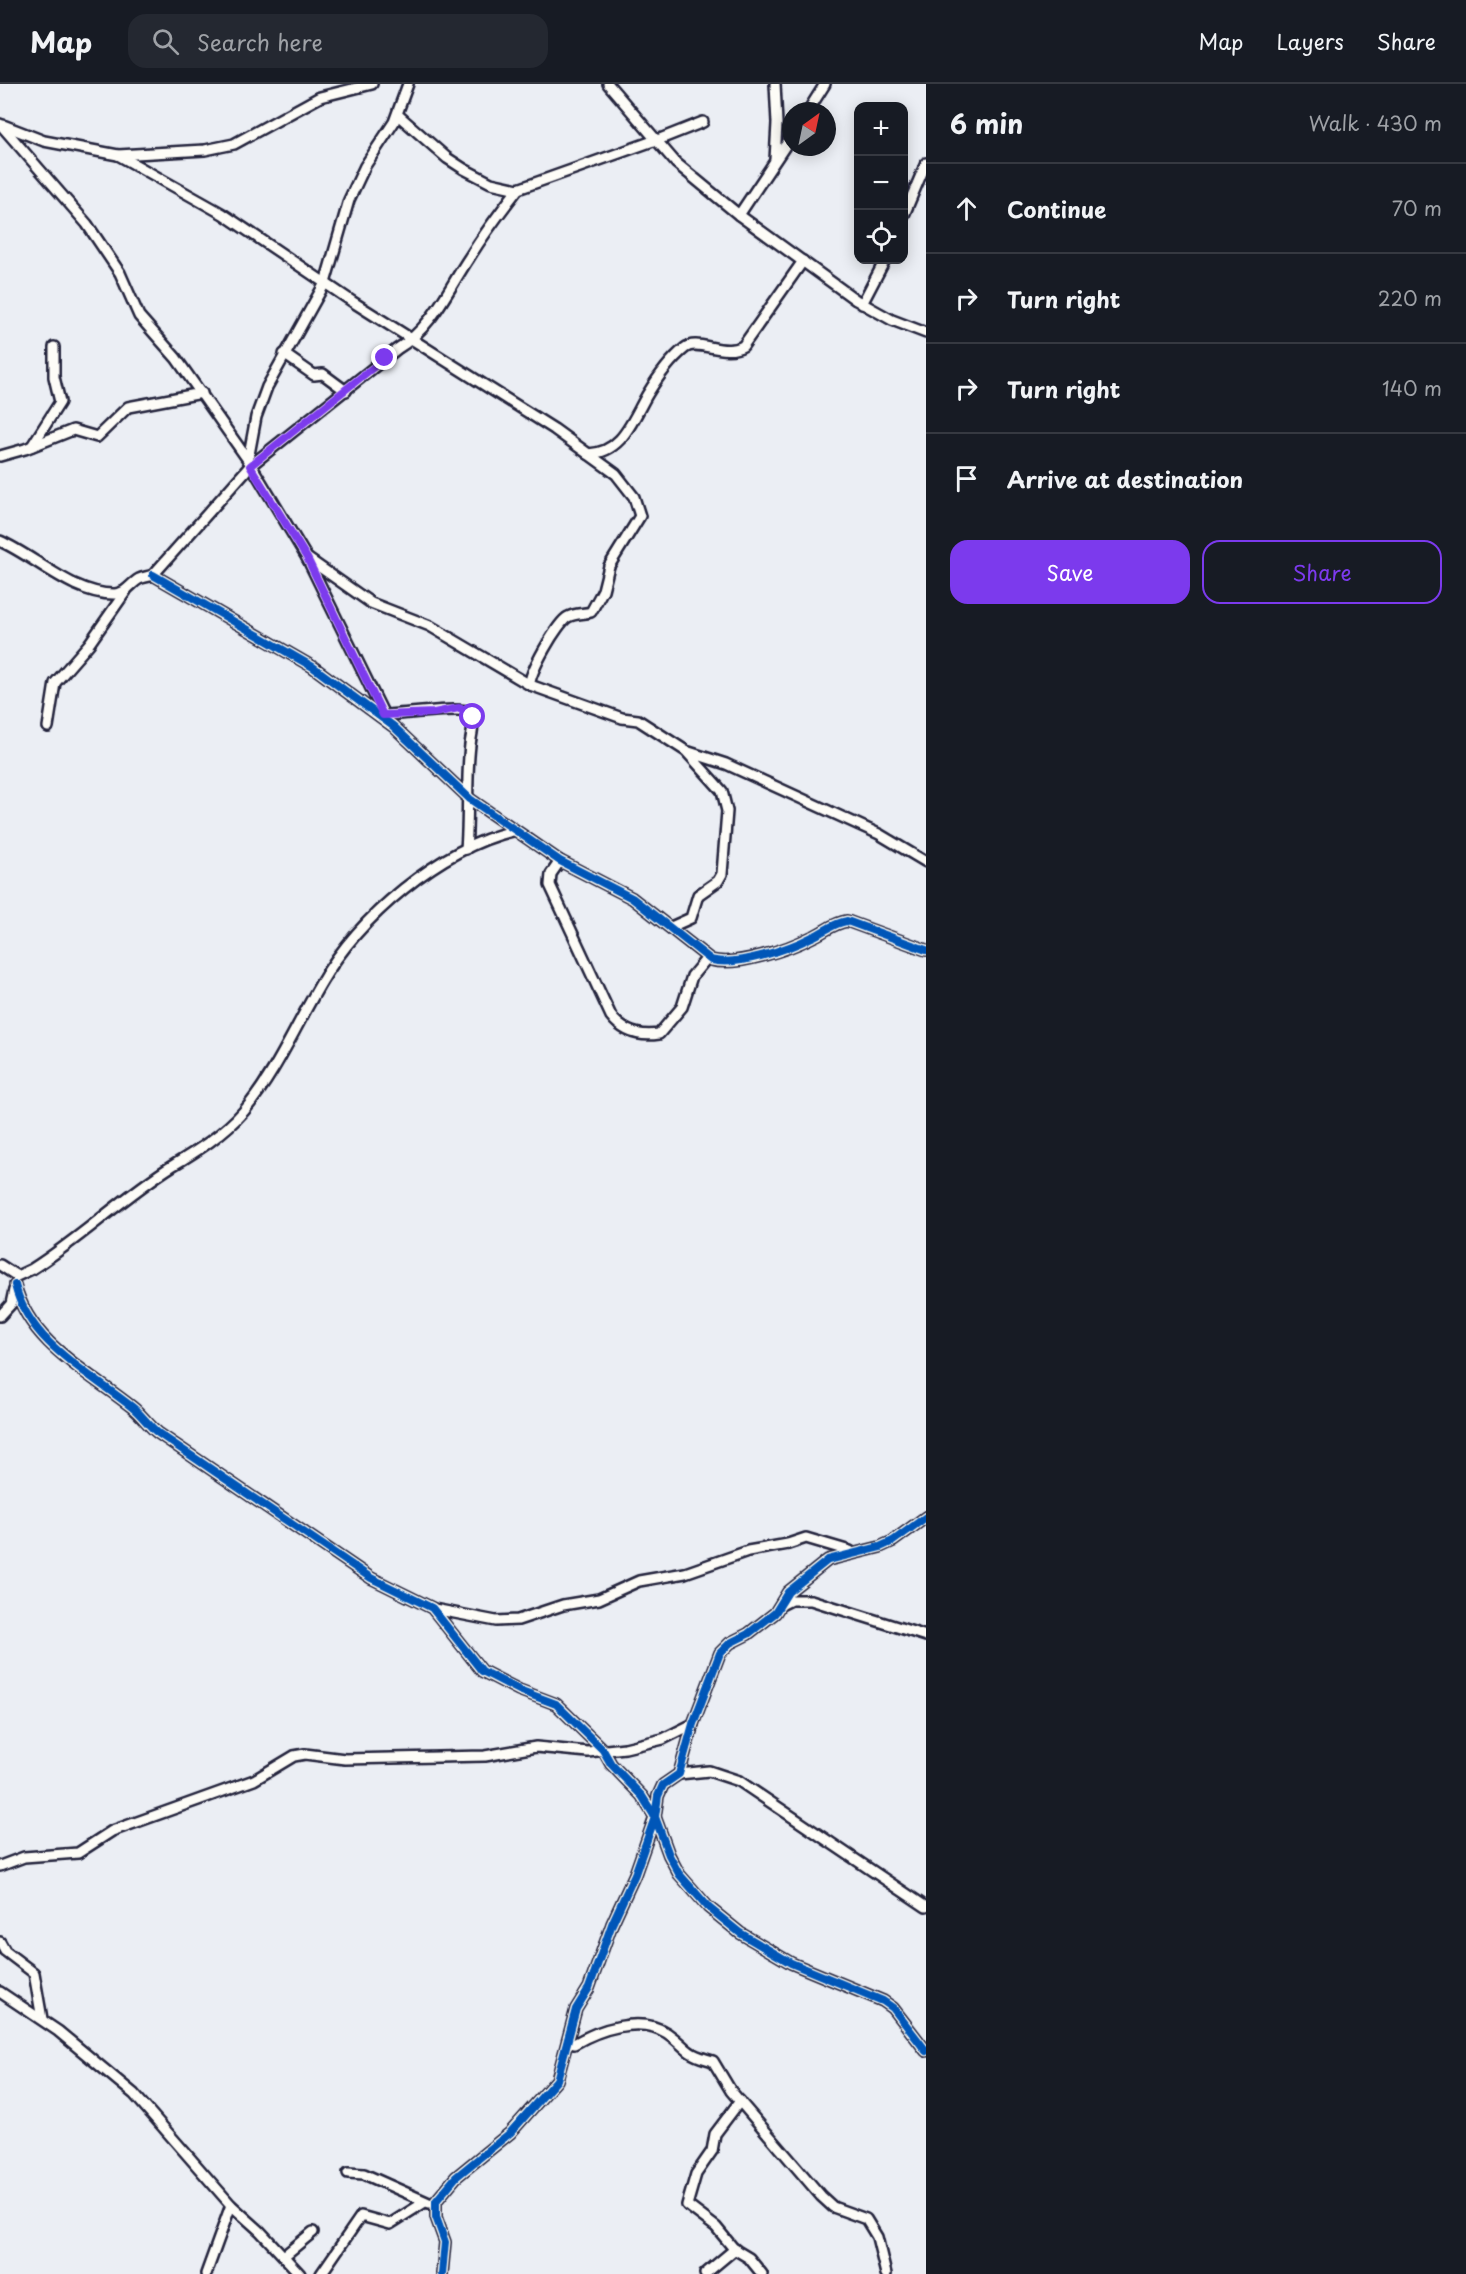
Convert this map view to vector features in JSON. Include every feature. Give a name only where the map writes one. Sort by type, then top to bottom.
[{"type":"street","points":[[372,84],[346,88],[320,97],[270,126],[221,148],[118,155],[44,141],[0,124],[87,224],[120,273],[139,316],[202,393],[249,463],[307,558],[383,715],[470,799],[513,831],[560,861],[632,898],[672,927],[707,958],[720,962],[747,959],[812,938],[837,923],[847,921],[926,950]]},
{"type":"street","points":[[249,463],[256,417],[267,387],[325,283],[337,236],[357,182],[398,115],[408,84]]},
{"type":"street","points":[[608,84],[676,163],[739,215],[862,304],[926,333]]},
{"type":"street","points":[[775,84],[777,123],[775,162]]},
{"type":"street","points":[[814,102],[825,84]]},
{"type":"street","points":[[398,115],[464,170],[491,183],[518,189],[656,141],[703,122]]},
{"type":"street","points":[[739,215],[782,151]]},
{"type":"street","points":[[118,155],[223,214],[412,340],[459,367],[490,391],[554,429],[616,474],[629,489],[639,508],[640,516],[609,566],[603,591],[596,606],[591,612],[570,616],[563,621],[535,664],[529,678],[530,685]]},
{"type":"street","points":[[905,210],[926,163]]},
{"type":"street","points":[[48,728],[54,682],[89,644],[126,591],[139,579],[153,575],[249,463],[346,391],[397,349],[412,340],[438,310],[468,259],[518,189]]},
{"type":"street","points":[[588,454],[603,453],[618,443],[653,385],[685,348],[693,345],[731,351],[743,346],[803,261]]},
{"type":"street","points":[[862,304],[883,264]]},
{"type":"street","points":[[33,447],[60,402],[54,376],[54,347]]},
{"type":"street","points":[[284,354],[314,375],[323,374],[346,391]]},
{"type":"street","points":[[0,456],[33,447],[73,430],[97,437],[123,411],[134,404],[202,393]]},
{"type":"street","points":[[0,541],[21,551],[69,582],[106,592],[126,591]]},
{"type":"street","points":[[307,558],[371,603],[430,626],[530,685],[622,718],[638,720],[686,751],[712,778],[726,801],[723,868],[718,881],[698,896],[691,918],[672,927]]},
{"type":"street","points":[[153,575],[313,667],[393,726]]},
{"type":"street","points":[[383,715],[434,713],[459,708],[470,712],[473,722],[467,765],[470,799],[466,849]]},
{"type":"street","points":[[686,751],[726,764],[879,834],[926,862]]},
{"type":"street","points":[[0,1316],[11,1304],[16,1280],[226,1128],[263,1087],[319,985],[347,947],[398,891],[466,849],[490,837],[513,831]]},
{"type":"street","points":[[560,861],[551,874],[550,885],[611,1016],[624,1029],[640,1035],[659,1034],[682,1007],[692,976],[707,958]]},
{"type":"street","points":[[0,1265],[16,1280],[18,1298],[28,1316],[51,1346],[137,1411],[158,1433],[371,1578],[432,1608],[496,1621],[518,1620],[563,1605],[599,1599],[639,1581],[678,1575],[748,1551],[788,1544],[806,1538],[852,1552]]},
{"type":"street","points":[[775,1613],[788,1592],[828,1560],[852,1552],[880,1547],[893,1541],[926,1517]]},
{"type":"street","points":[[788,1592],[796,1592],[802,1598],[926,1636]]},
{"type":"street","points":[[679,1774],[693,1724],[720,1653],[730,1643],[748,1634],[775,1613],[783,1602],[802,1598]]},
{"type":"street","points":[[432,1608],[482,1671],[519,1690],[556,1704],[603,1750],[612,1764],[635,1787],[655,1816],[669,1855],[680,1874],[708,1907],[740,1933],[782,1959],[883,2001],[893,2008],[926,2051]]},
{"type":"street","points":[[0,1866],[24,1857],[78,1853],[108,1833],[245,1783],[294,1756],[305,1754],[366,1759],[485,1756],[536,1747],[571,1752],[603,1750],[663,1739],[693,1724]]},
{"type":"street","points":[[321,2274],[361,2216],[390,2224],[430,2204],[456,2177],[510,2133],[553,2087],[560,2073],[576,2009],[592,1980],[655,1816],[658,1796],[663,1785],[679,1774],[709,1771],[739,1781],[926,1907]]},
{"type":"street","points":[[0,1942],[5,1951],[34,1973],[42,2019]]},
{"type":"street","points":[[0,1992],[42,2019],[134,2094],[231,2205],[300,2274]]},
{"type":"street","points":[[574,2044],[597,2032],[630,2025],[655,2027],[665,2031],[691,2055],[713,2061],[725,2083],[833,2207],[866,2219],[877,2237],[886,2274]]},
{"type":"street","points":[[740,2101],[715,2134],[712,2151],[696,2174],[687,2200],[691,2210],[716,2227],[735,2250],[749,2258],[762,2274]]},
{"type":"street","points":[[348,2173],[364,2174],[430,2204],[445,2242],[442,2274]]},
{"type":"street","points":[[206,2274],[231,2205]]},
{"type":"street","points":[[286,2259],[285,2255],[313,2232]]},
{"type":"street","points":[[705,2274],[735,2250]]},
{"type":"cycle path","points":[[153,575],[313,667],[393,726],[470,799],[560,861],[632,898],[711,960],[722,962],[762,956],[802,942],[847,921],[926,950]]},
{"type":"cycle path","points":[[15,1285],[22,1305],[33,1324],[47,1340],[62,1355],[132,1407],[158,1433],[371,1578],[432,1608],[482,1671],[519,1690],[556,1704],[603,1750],[611,1764],[642,1796],[655,1817],[669,1855],[679,1874],[708,1907],[740,1933],[791,1963],[883,2001],[893,2008],[926,2051]]},
{"type":"cycle path","points":[[442,2274],[445,2242],[436,2217],[436,2201],[456,2177],[510,2133],[557,2080],[576,2009],[589,1988],[612,1924],[635,1874],[655,1817],[658,1796],[663,1785],[679,1774],[693,1724],[720,1653],[730,1643],[748,1634],[775,1613],[788,1592],[828,1560],[880,1547],[893,1541],[926,1517]]},
{"type":"route","points":[[385,358],[376,368],[250,466],[307,558],[383,715],[434,713],[459,708],[470,712],[473,717]]}]
